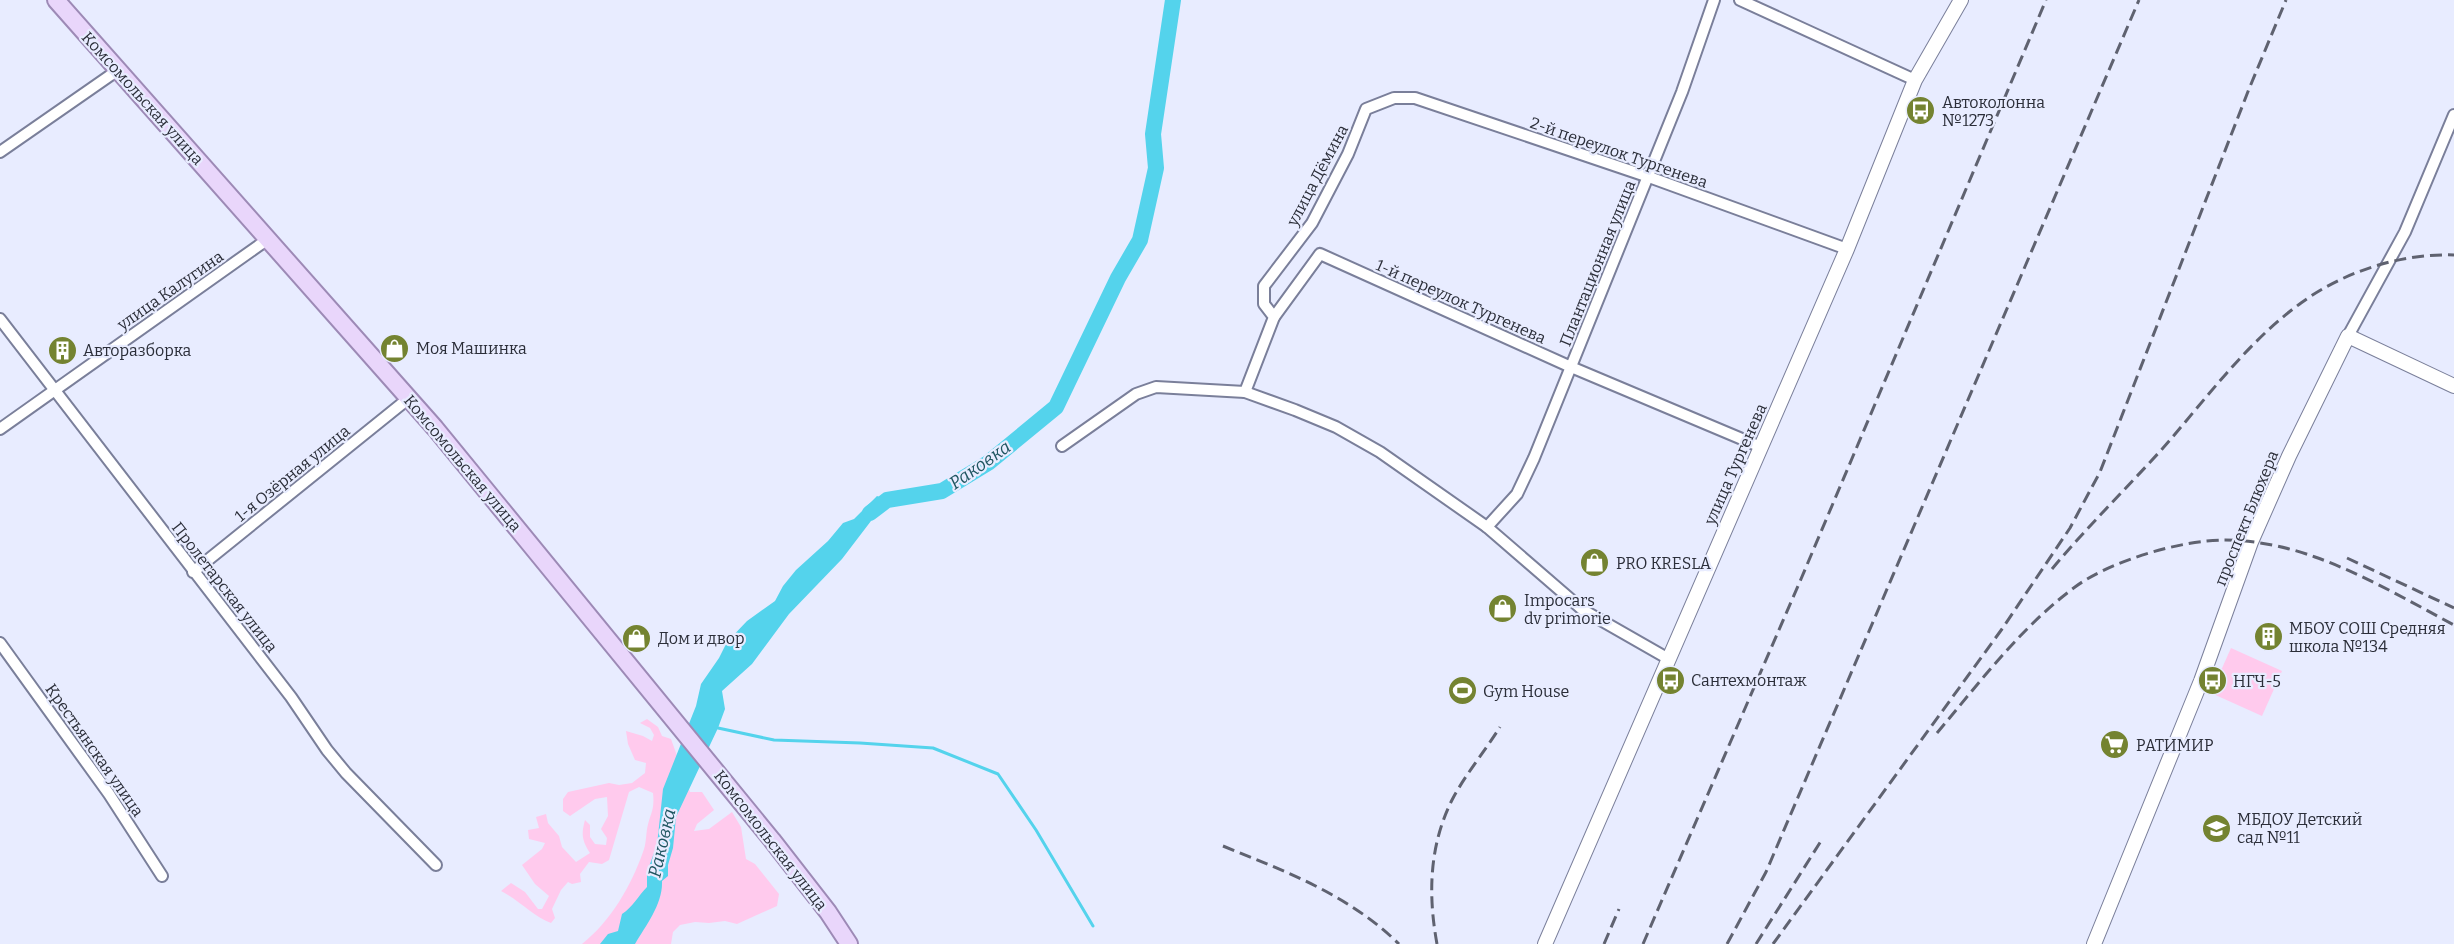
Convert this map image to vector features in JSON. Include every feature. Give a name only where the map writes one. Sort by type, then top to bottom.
[{"type":"main road","name":"Комсомольская улица","points":[[56,0],[409,398],[547,563],[772,840],[828,912],[849,944]]},
{"type":"street","name":"Плантационная улица","points":[[1487,527],[1517,494],[1649,177],[1714,0]]},
{"type":"street","points":[[1740,0],[1915,80]]},
{"type":"street","name":"улица Тургенева","points":[[1545,944],[1667,658],[1847,249],[1915,80],[1961,0]]},
{"type":"street","points":[[0,152],[118,70]]},
{"type":"street","name":"2-й переулок Тургенева","points":[[1378,103],[1394,98],[1415,98],[1649,177],[1847,249]]},
{"type":"street","name":"улица Дёмина","points":[[1274,317],[1264,304],[1264,286],[1312,224],[1348,154],[1366,110],[1378,103]]},
{"type":"street","name":"проспект Блюхера","points":[[2094,944],[2201,681],[2252,542],[2289,456],[2348,336],[2405,232],[2454,115]]},
{"type":"street","name":"улица Калугина","points":[[0,429],[268,239]]},
{"type":"street","name":"1-й переулок Тургенева","points":[[1274,317],[1320,254],[1571,367],[1761,447]]},
{"type":"street","points":[[1245,392],[1274,317]]},
{"type":"street","name":"Пролетарская улица","points":[[0,319],[291,697],[327,750],[436,865]]},
{"type":"street","points":[[2348,336],[2454,386]]},
{"type":"street","points":[[1062,446],[1136,394],[1156,387],[1245,392],[1336,427],[1380,452],[1487,527],[1583,610],[1667,658]]},
{"type":"street","name":"1-я Озёрная улица","points":[[193,572],[409,398]]},
{"type":"street","name":"Крестьянская улица","points":[[0,643],[109,794],[162,876]]},
{"type":"shaded area","points":[[2231,648],[2282,671],[2262,716],[2211,693]]},
{"type":"shaded area","points":[[647,719],[658,727],[662,736],[671,739],[690,792],[702,792],[714,810],[697,824],[694,831],[709,829],[732,812],[741,827],[746,859],[755,864],[779,894],[777,906],[737,924],[725,921],[680,925],[673,932],[671,944],[582,944],[611,914],[638,865],[645,846],[653,808],[653,793],[639,787],[629,792],[609,860],[602,864],[589,862],[580,874],[581,882],[572,884],[568,882],[561,890],[552,909],[555,918],[551,923],[501,891],[511,883],[525,892],[538,909],[542,909],[549,896],[535,884],[522,865],[542,849],[545,843],[529,839],[528,830],[539,828],[536,817],[546,814],[548,823],[559,836],[562,847],[576,862],[590,853],[583,837],[585,820],[590,825],[590,837],[595,844],[606,845],[607,838],[601,829],[608,816],[607,797],[595,799],[570,816],[563,811],[563,799],[568,792],[609,783],[619,785],[632,783],[645,773],[646,763],[635,760],[628,744],[626,731],[652,741],[654,735],[650,728],[640,723]]},
{"type":"water","points":[[877,496],[887,500],[842,559],[789,614],[752,664],[722,691],[725,709],[676,817],[668,876],[662,881],[660,898],[649,922],[635,944],[600,944],[608,934],[618,931],[622,914],[647,887],[647,872],[657,845],[663,789],[696,706],[701,684],[727,642],[747,621],[775,601],[796,570],[828,541],[843,523],[854,519]]},
{"type":"waterway","name":"Раковка","points":[[870,513],[887,500],[942,491],[988,463],[1056,407],[1118,278],[1140,240],[1156,168],[1153,134],[1173,0]]},
{"type":"waterway","points":[[718,728],[774,740],[933,748],[998,774],[1036,830],[1093,926]]},
{"type":"railway","points":[[1643,944],[1801,579],[2046,0]]},
{"type":"railway","points":[[1727,944],[1766,872],[2139,0]]},
{"type":"railway","points":[[1773,944],[2002,629],[2070,528],[2100,472],[2286,0]]},
{"type":"railway","points":[[2052,569],[2163,448],[2245,353],[2281,318],[2335,282],[2373,267],[2414,257],[2454,255]]},
{"type":"railway","points":[[1937,733],[2019,637],[2055,603],[2075,587],[2107,569],[2167,548],[2225,540],[2248,541],[2305,553],[2368,580],[2454,625]]},
{"type":"railway","points":[[2347,558],[2454,608]]},
{"type":"railway","points":[[1437,944],[1432,907],[1432,871],[1444,817],[1457,791],[1500,727]]},
{"type":"railway","points":[[1756,944],[1821,841]]},
{"type":"railway","points":[[1223,846],[1294,876],[1338,898],[1380,927],[1399,944]]},
{"type":"railway","points":[[1604,944],[1619,909]]},
{"type":"place","name":"Автоколонна №1273","points":[[1921,111]]},
{"type":"place","name":"Моя Машинка","points":[[395,348]]},
{"type":"place","name":"Авторазборка","points":[[62,350]]},
{"type":"place","name":"PRO KRESLA","points":[[1595,563]]},
{"type":"place","name":"Impocars dv primorie","points":[[1503,609]]},
{"type":"place","name":"МБОУ СОШ Средняя школа №134","points":[[2268,637]]},
{"type":"place","name":"Дом и двор","points":[[637,638]]},
{"type":"place","name":"Сантехмонтаж","points":[[1670,680]]},
{"type":"place","name":"НГЧ-5","points":[[2212,681]]},
{"type":"place","name":"Gym House","points":[[1462,691]]},
{"type":"place","name":"РАТИМИР","points":[[2115,745]]},
{"type":"place","name":"МБДОУ Детский сад №11","points":[[2216,828]]}]
